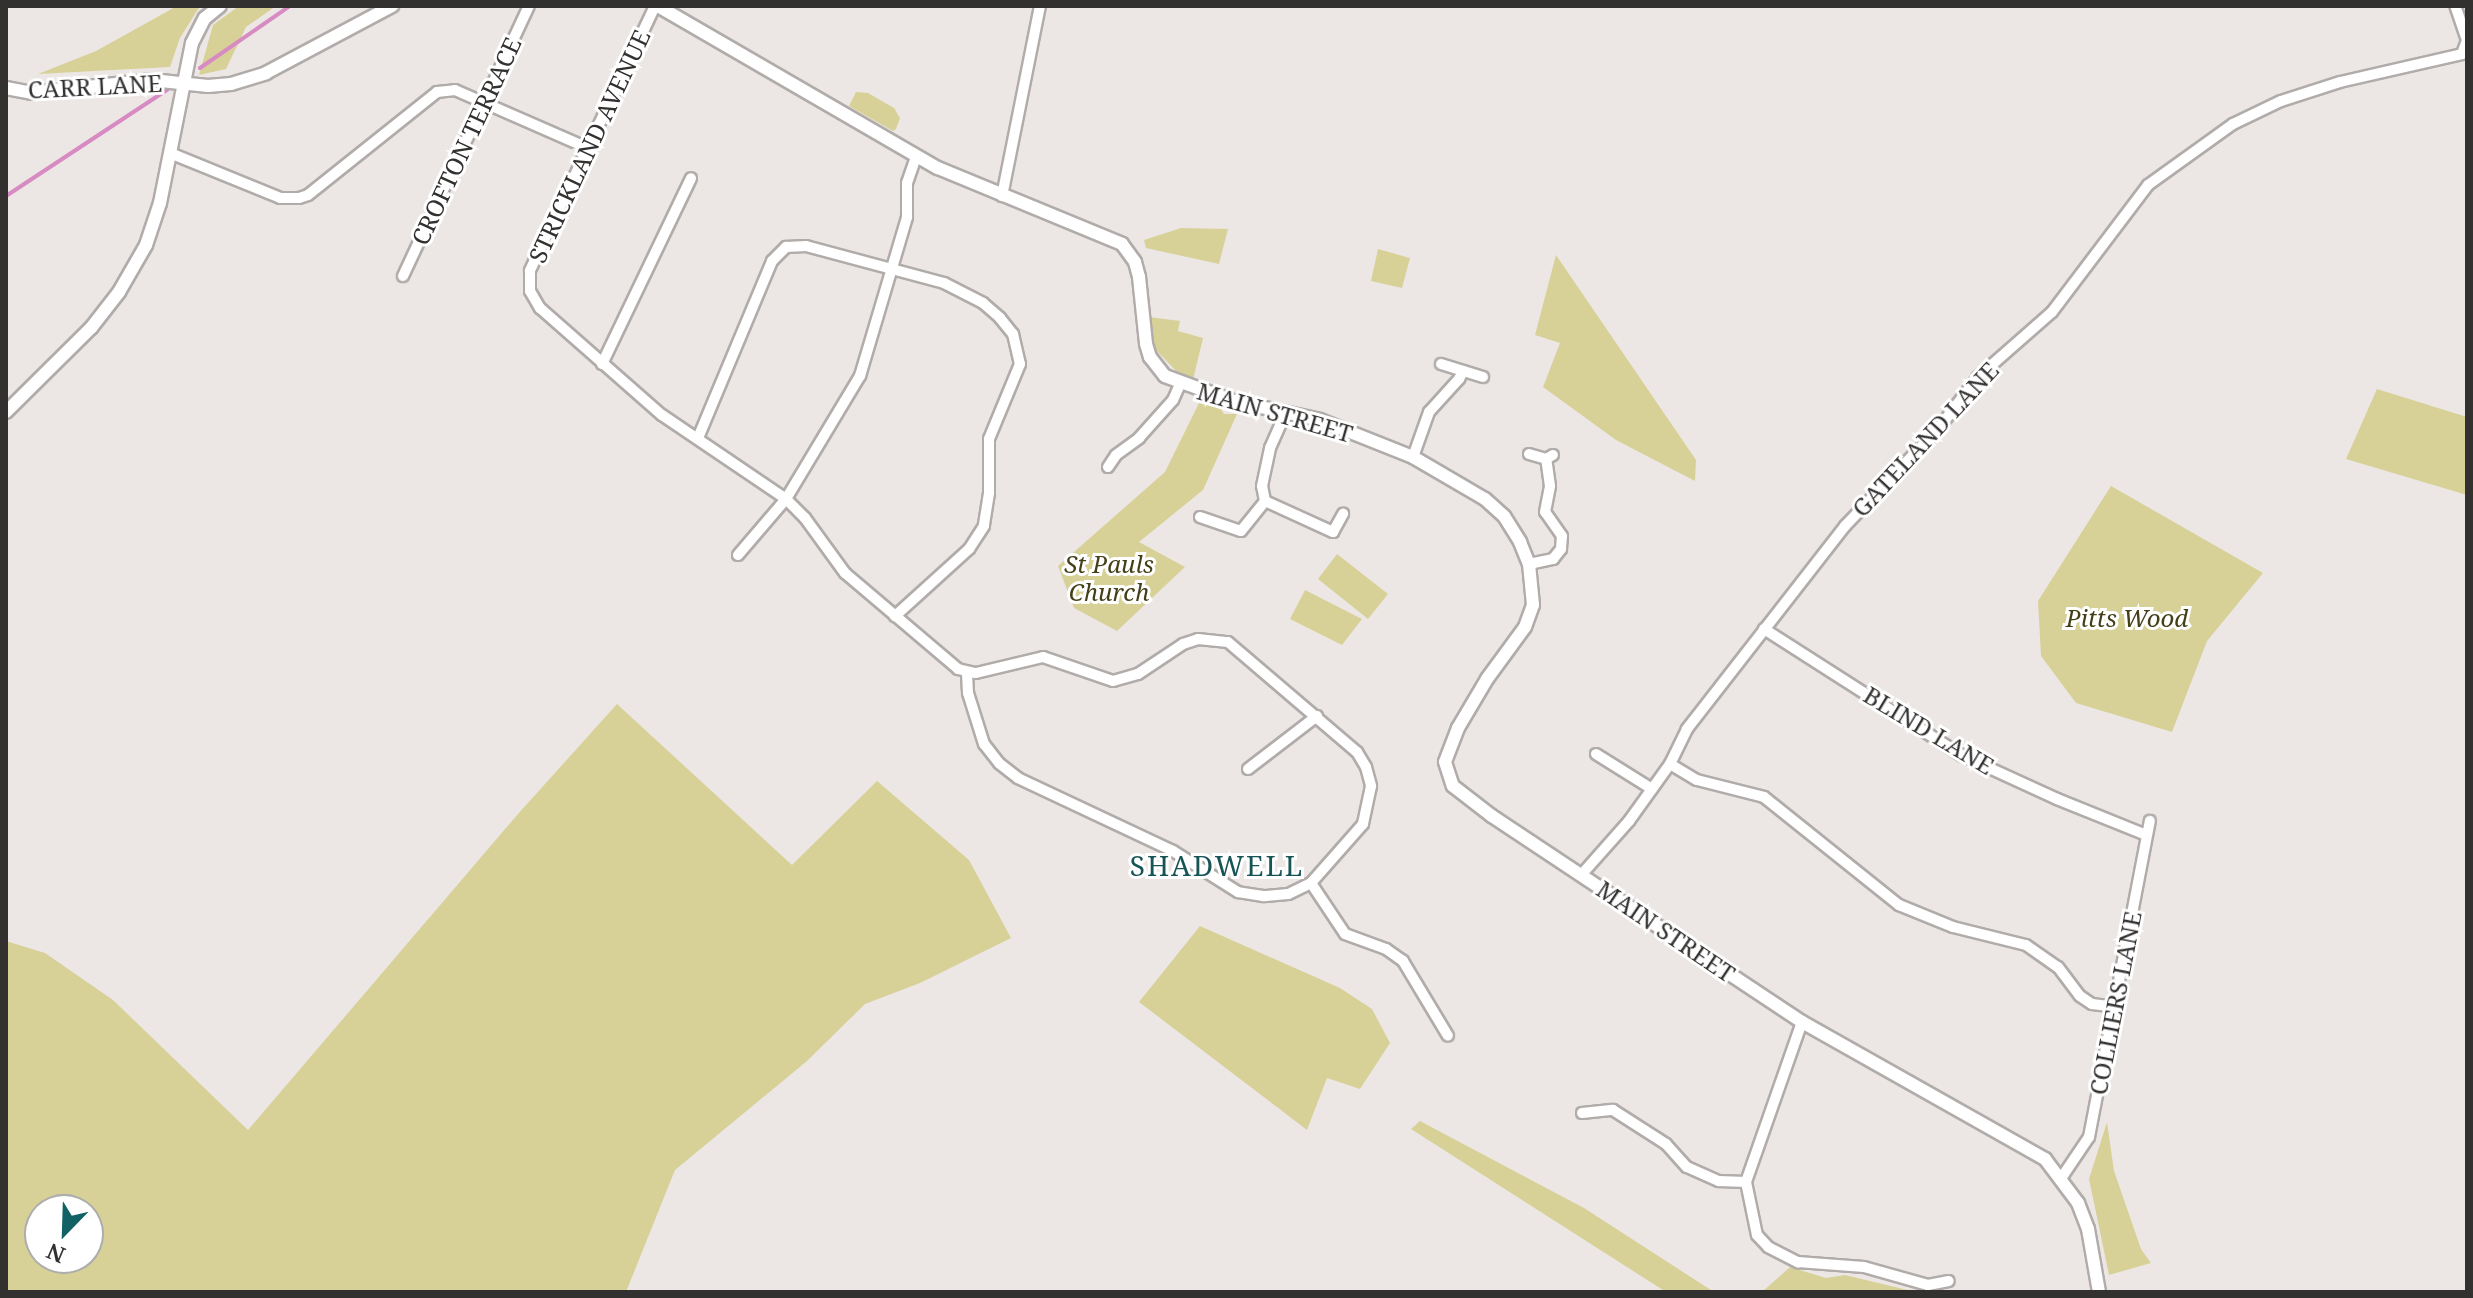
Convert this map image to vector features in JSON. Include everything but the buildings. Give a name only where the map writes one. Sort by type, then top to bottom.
[{"type":"street","points":[[6,412],[91,328],[119,292],[146,245],[160,203],[192,43],[205,18],[220,6]]},
{"type":"street","points":[[185,82],[220,85],[266,73],[392,6]]},
{"type":"street","name":"CROFTON TERRACE","points":[[403,276],[529,6]]},
{"type":"street","name":"STRICKLAND AVENUE","points":[[657,6],[588,148],[529,281],[540,308],[662,415],[786,499],[816,533],[834,563],[951,663],[967,672]]},
{"type":"street","name":"MAIN STREET","points":[[657,6],[916,157],[1002,196],[1096,231],[1129,252],[1139,277],[1150,357],[1165,376],[1233,401],[1320,420],[1413,457],[1485,499],[1504,516],[1529,564],[1532,616],[1471,703],[1448,753],[1446,772],[1465,797],[1802,1022],[2020,1142],[2045,1159],[2062,1177],[2078,1203],[2088,1229],[2099,1292]]},
{"type":"street","points":[[1002,196],[1040,6]]},
{"type":"street","points":[[2455,6],[2467,40]]},
{"type":"street","name":"GATELAND LANE","points":[[1582,874],[1652,789],[1670,764],[1687,729],[1863,505],[1939,428],[1978,377],[2026,337],[2074,287],[2148,185],[2233,124],[2281,101],[2340,82],[2458,56],[2465,50],[2467,40]]},
{"type":"street","name":"CARR LANE","points":[[6,88],[32,93],[152,80],[185,82]]},
{"type":"street","points":[[170,153],[280,198],[299,198],[308,195],[437,92],[455,90],[588,148]]},
{"type":"street","points":[[738,555],[786,499],[860,376],[907,217],[907,183],[916,157]]},
{"type":"street","points":[[602,364],[691,178]]},
{"type":"street","points":[[698,438],[778,253],[786,247],[806,246],[944,283],[983,303],[1013,334],[1020,364],[1014,384],[991,428],[988,510],[979,538],[895,616]]},
{"type":"street","points":[[1441,364],[1483,377]]},
{"type":"street","points":[[1413,457],[1429,412],[1463,371]]},
{"type":"street","points":[[1108,467],[1116,455],[1139,438],[1173,400],[1180,384]]},
{"type":"street","points":[[1200,517],[1241,531],[1265,501],[1262,486],[1270,448],[1286,412]]},
{"type":"street","points":[[1529,454],[1550,457],[1550,486],[1545,512],[1562,536],[1561,549],[1553,559],[1529,564]]},
{"type":"street","points":[[1265,501],[1333,532],[1343,514]]},
{"type":"street","name":"BLIND LANE","points":[[1764,629],[1961,755],[2146,835]]},
{"type":"street","points":[[1213,638],[1240,651],[1357,752],[1366,767],[1371,786],[1363,824],[1311,883],[1288,894],[1263,896],[1238,892],[1159,843],[1018,778],[999,763],[984,744],[968,693],[967,672],[984,671],[1034,657],[1051,660],[1100,680],[1126,680],[1183,644],[1213,638]]},
{"type":"street","points":[[1248,769],[1317,716]]},
{"type":"street","points":[[1596,754],[1652,789]]},
{"type":"street","points":[[1670,764],[1697,780],[1764,797],[1899,905],[1953,927],[2026,945],[2058,967],[2080,996],[2092,1004],[2115,1007]]},
{"type":"street","name":"COLLIERS LANE","points":[[2062,1177],[2089,1137],[2150,821]]},
{"type":"street","points":[[1311,883],[1345,934],[1386,949],[1403,961],[1448,1036]]},
{"type":"street","points":[[1802,1022],[1746,1182],[1757,1235],[1768,1247],[1798,1262],[1864,1267],[1928,1285],[1949,1281]]},
{"type":"street","points":[[1582,1113],[1613,1110],[1666,1144],[1687,1167],[1719,1181],[1746,1182]]},
{"type":"green space","points":[[177,6],[200,6],[180,38],[170,67],[38,74],[96,51]]},
{"type":"green space","points":[[239,6],[276,6],[246,27],[226,69],[199,75],[213,25]]},
{"type":"green space","points":[[856,92],[868,93],[894,108],[900,118],[896,129],[893,131],[849,106]]},
{"type":"green space","points":[[1181,228],[1228,229],[1219,264],[1146,248],[1144,240]]},
{"type":"green space","points":[[1378,249],[1410,258],[1402,288],[1371,281]]},
{"type":"green space","points":[[1556,255],[1696,460],[1695,481],[1616,440],[1543,387],[1560,343],[1535,335]]},
{"type":"green space","points":[[1149,317],[1180,321],[1178,331],[1203,338],[1193,380],[1179,374],[1155,349]]},
{"type":"green space","points":[[2377,389],[2467,417],[2467,495],[2346,459]]},
{"type":"green space","name":"St Pauls Church","points":[[1200,401],[1221,409],[1224,414],[1237,414],[1203,490],[1139,542],[1185,567],[1117,631],[1074,608],[1058,566],[1165,472]]},
{"type":"green space","name":"Pitts Wood","points":[[2111,486],[2263,573],[2207,641],[2172,732],[2076,703],[2041,656],[2038,601]]},
{"type":"green space","points":[[1337,554],[1388,594],[1368,619],[1318,579]]},
{"type":"green space","points":[[1305,590],[1362,619],[1342,645],[1290,619]]},
{"type":"green space","points":[[617,704],[792,865],[877,781],[969,860],[1011,938],[920,983],[865,1004],[807,1061],[675,1170],[626,1292],[6,1292],[6,941],[45,953],[113,1000],[248,1130],[518,814]]},
{"type":"green space","points":[[1200,926],[1340,988],[1372,1009],[1390,1043],[1360,1089],[1327,1078],[1307,1130],[1139,1002]]},
{"type":"green space","points":[[1420,1121],[1584,1208],[1714,1292],[1666,1292],[1411,1129]]},
{"type":"green space","points":[[2107,1122],[2114,1171],[2141,1249],[2151,1263],[2109,1275],[2089,1179]]},
{"type":"green space","points":[[1790,1267],[1826,1278],[1845,1275],[1916,1292],[1762,1292]]},
{"type":"waterway","points":[[200,68],[290,6]]},
{"type":"waterway","points":[[6,196],[168,89]]},
{"type":"district","name":"SHADWELL","points":[[1217,865]]}]
